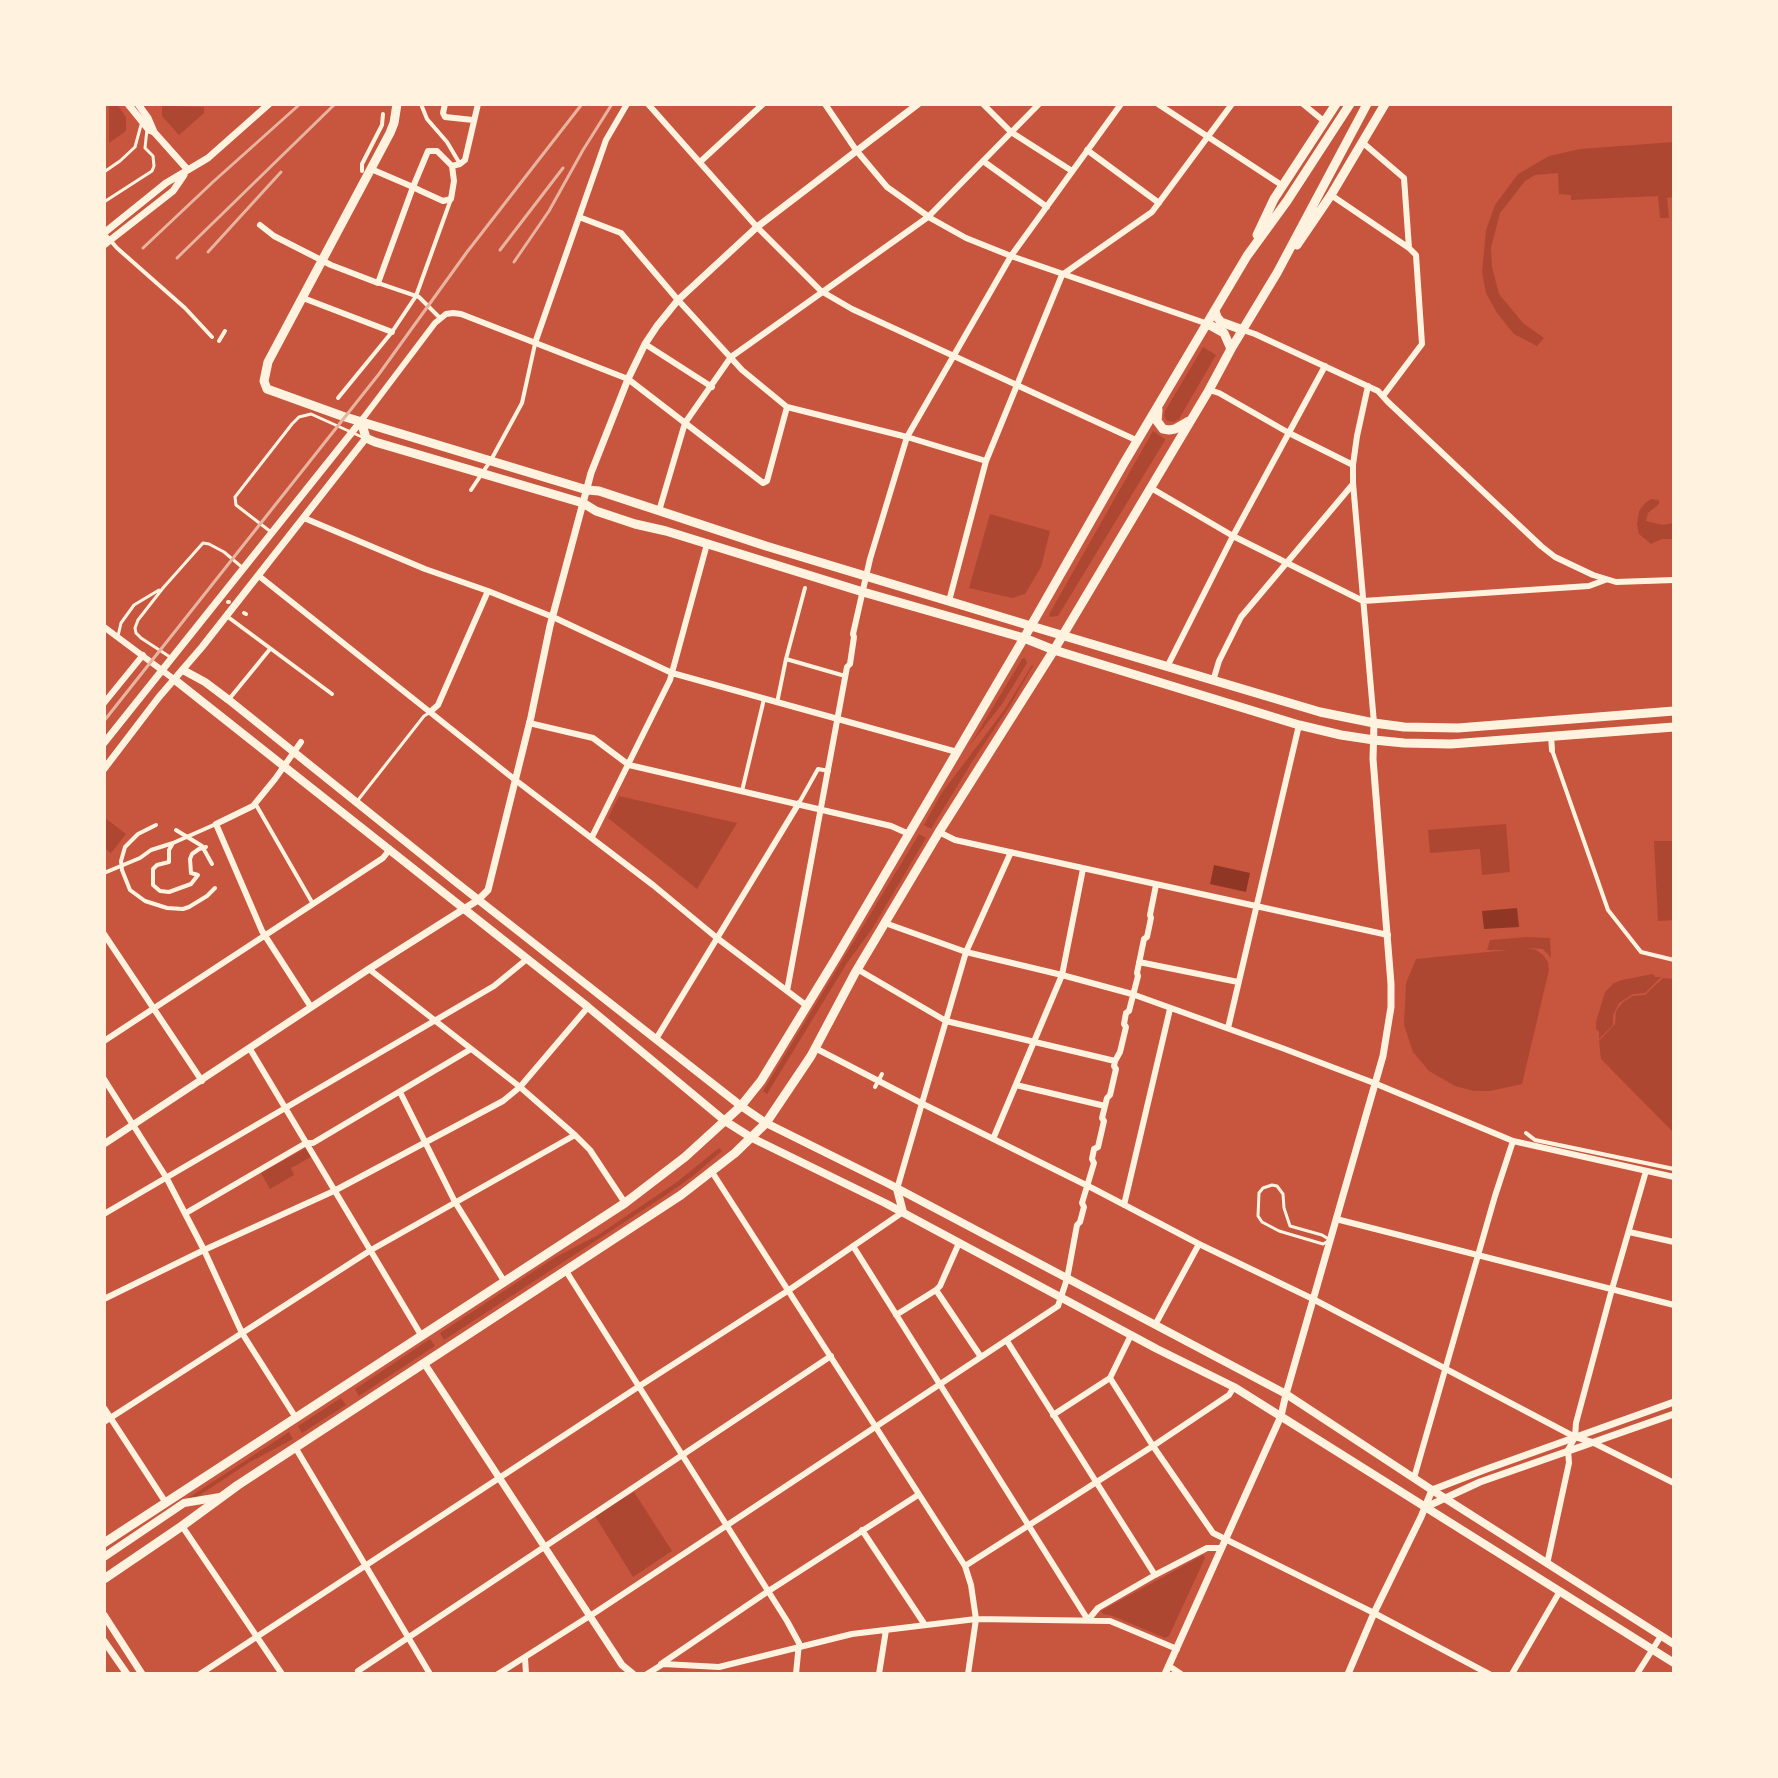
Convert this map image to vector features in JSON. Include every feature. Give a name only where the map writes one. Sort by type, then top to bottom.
[{"type":"main road","points":[[397,104],[394,123],[268,362],[264,375],[265,385],[271,392],[1320,712],[1404,727],[1458,728],[1674,711]]},
{"type":"main road","points":[[104,1543],[625,1203],[685,1157],[741,1106],[761,1081],[807,1006],[1208,324],[1247,256],[1274,199],[1336,104]]},
{"type":"main road","points":[[1247,256],[1350,104]]},
{"type":"main road","points":[[104,1579],[295,1447],[681,1195],[712,1172],[766,1123],[815,1048],[857,969],[939,832],[1054,650],[1192,419],[1277,273],[1367,104]]},
{"type":"main road","points":[[1277,273],[1331,195],[1385,104]]},
{"type":"main road","points":[[1215,311],[1221,322],[1243,330]]},
{"type":"main road","points":[[1208,324],[1224,333],[1231,349]]},
{"type":"main road","points":[[1159,406],[1157,421],[1163,429],[1175,429],[1192,419]]},
{"type":"main road","points":[[361,421],[366,438],[481,475],[583,503],[604,514],[1024,638],[1299,725],[1341,735],[1404,743],[1451,744],[1674,727]]},
{"type":"main road","points":[[183,670],[229,700],[478,900],[766,1123],[1286,1394],[1674,1644]]},
{"type":"main road","points":[[175,680],[588,1007],[725,1121],[752,1138],[903,1212],[1234,1387],[1674,1663]]},
{"type":"main road","points":[[897,1189],[903,1212]]},
{"type":"main road","points":[[1146,1343],[1155,1325]]},
{"type":"main road","points":[[1234,1387],[1241,1370]]},
{"type":"main road","points":[[1321,1440],[1331,1424]]},
{"type":"main road","points":[[104,1557],[184,1503],[220,1497]]},
{"type":"main road","points":[[1538,1577],[1547,1564]]},
{"type":"main road","points":[[1560,1591],[1568,1577]]},
{"type":"street","points":[[128,104],[187,169]]},
{"type":"street","points":[[138,104],[148,124]]},
{"type":"street","points":[[212,337],[185,308],[112,246],[104,233],[166,183],[208,158],[269,104]]},
{"type":"street","points":[[421,104],[427,119],[447,142],[460,164]]},
{"type":"street","points":[[445,104],[445,117],[473,120]]},
{"type":"street","points":[[452,166],[465,160],[478,104]]},
{"type":"street","points":[[471,490],[522,403],[535,343],[606,140],[627,104]]},
{"type":"street","points":[[648,104],[757,227],[821,291],[852,309],[1138,441]]},
{"type":"street","points":[[700,162],[763,104]]},
{"type":"street","points":[[825,104],[856,150],[887,187],[928,217],[966,238],[1011,256],[1208,324]]},
{"type":"street","points":[[104,1144],[478,900],[488,890],[591,473],[645,344],[678,300],[757,227],[918,104]]},
{"type":"street","points":[[983,104],[1011,132],[1072,171]]},
{"type":"street","points":[[659,511],[685,423],[731,357],[928,217],[1039,104]]},
{"type":"street","points":[[787,991],[850,664],[853,634],[907,437],[1011,256],[1121,104]]},
{"type":"street","points":[[1158,104],[1283,186]]},
{"type":"street","points":[[949,601],[986,461],[1062,275],[1152,212],[1232,104]]},
{"type":"street","points":[[1303,104],[1325,122]]},
{"type":"street","points":[[383,114],[382,125],[362,164],[367,170],[443,201],[451,199]]},
{"type":"street","points":[[1362,142],[1404,178],[1409,248]]},
{"type":"street","points":[[1087,150],[1159,203]]},
{"type":"street","points":[[338,398],[392,332],[416,296],[451,199],[454,181],[452,166],[437,151],[428,151],[378,283]]},
{"type":"street","points":[[983,161],[1047,207]]},
{"type":"street","points":[[112,246],[173,191],[187,169]]},
{"type":"street","points":[[1331,195],[1416,255],[1422,344],[1383,396]]},
{"type":"street","points":[[579,217],[621,233],[742,370],[787,407],[907,437],[986,461]]},
{"type":"street","points":[[260,225],[274,236],[323,260],[416,296],[440,318]]},
{"type":"street","points":[[303,298],[392,332]]},
{"type":"street","points":[[104,743],[440,318],[453,313],[461,314],[628,379],[763,483],[767,481],[787,407]]},
{"type":"street","points":[[1243,330],[1378,391],[1541,546],[1572,566],[1606,579],[1630,583],[1674,580]]},
{"type":"street","points":[[219,341],[225,331]]},
{"type":"street","points":[[645,344],[712,387]]},
{"type":"street","points":[[1167,667],[1233,536],[1325,366]]},
{"type":"street","points":[[1181,1674],[1167,1670],[1281,1416],[1383,1056],[1391,1007],[1373,759],[1374,723],[1353,483],[1357,436],[1368,386]]},
{"type":"street","points":[[1209,390],[1353,465]]},
{"type":"street","points":[[104,769],[366,438]]},
{"type":"street","points":[[1213,681],[1219,661],[1241,617],[1353,483]]},
{"type":"street","points":[[1151,488],[1233,536],[1363,601],[1583,587],[1606,579]]},
{"type":"street","points":[[304,518],[425,569],[553,617],[672,673],[957,752]]},
{"type":"street","points":[[745,556],[749,540]]},
{"type":"street","points":[[592,837],[672,673],[707,544]]},
{"type":"street","points":[[259,576],[807,1006]]},
{"type":"street","points":[[777,703],[805,588]]},
{"type":"street","points":[[430,712],[438,705],[488,591]]},
{"type":"street","points":[[226,616],[332,694]]},
{"type":"street","points":[[104,627],[175,680]]},
{"type":"street","points":[[229,700],[270,649]]},
{"type":"street","points":[[104,703],[143,655]]},
{"type":"street","points":[[172,659],[183,670]]},
{"type":"street","points":[[786,659],[846,676]]},
{"type":"street","points":[[742,791],[764,699]]},
{"type":"street","points":[[529,723],[593,738],[629,765],[799,803],[899,828],[909,834]]},
{"type":"street","points":[[1228,1028],[1299,725]]},
{"type":"street","points":[[1551,736],[1552,750],[1608,910],[1641,952],[1674,960]]},
{"type":"street","points":[[104,873],[237,815],[255,803],[301,742]]},
{"type":"street","points":[[656,1039],[818,769],[829,771]]},
{"type":"street","points":[[255,803],[313,904]]},
{"type":"street","points":[[216,824],[265,935],[311,1007]]},
{"type":"street","points":[[156,825],[138,834],[125,847],[121,861],[130,890],[139,898],[168,908],[189,907],[215,888]]},
{"type":"street","points":[[176,830],[202,846],[212,864]]},
{"type":"street","points":[[939,832],[955,840],[1388,935]]},
{"type":"street","points":[[173,843],[169,850],[169,862],[153,869],[153,885],[160,891],[169,892],[191,884],[198,875],[191,873],[192,854],[206,847]]},
{"type":"street","points":[[104,1041],[383,858],[390,849]]},
{"type":"street","points":[[897,1189],[966,952],[1011,852]]},
{"type":"street","points":[[993,1139],[1062,975],[1083,869]]},
{"type":"street","points":[[498,1674],[1058,1306],[1084,1207],[1082,1203],[1094,1163],[1094,1149],[1098,1147],[1102,1118],[1116,1069],[1115,1061],[1126,1027],[1126,1013],[1138,976],[1156,885]]},
{"type":"street","points":[[885,923],[966,952],[1132,994],[1374,1083],[1513,1141],[1674,1177]]},
{"type":"street","points":[[104,934],[202,1081]]},
{"type":"street","points":[[104,1214],[494,986],[527,959]]},
{"type":"street","points":[[1139,962],[1238,982]]},
{"type":"street","points":[[369,969],[520,1087],[575,1135],[590,1150],[625,1203]]},
{"type":"street","points":[[857,969],[946,1021],[1115,1061]]},
{"type":"street","points":[[104,1299],[334,1191],[503,1101],[520,1087],[588,1007]]},
{"type":"street","points":[[1124,1205],[1170,1009]]},
{"type":"street","points":[[815,1048],[1313,1299],[1575,1437],[1592,1442],[1674,1483]]},
{"type":"street","points":[[250,1049],[421,1335]]},
{"type":"street","points":[[186,1213],[306,1143],[313,1143],[471,1049]]},
{"type":"street","points":[[875,1087],[882,1074]]},
{"type":"street","points":[[104,1079],[166,1177],[242,1333],[296,1418]]},
{"type":"street","points":[[1016,1085],[1105,1106]]},
{"type":"street","points":[[400,1092],[455,1202],[504,1281]]},
{"type":"street","points":[[1526,1133],[1535,1140],[1674,1169]]},
{"type":"street","points":[[107,1420],[371,1250],[575,1135]]},
{"type":"street","points":[[1414,1478],[1513,1141]]},
{"type":"street","points":[[1547,1564],[1569,1463],[1568,1450],[1575,1437],[1576,1423],[1646,1171]]},
{"type":"street","points":[[712,1172],[965,1566],[976,1619],[968,1674]]},
{"type":"street","points":[[200,1674],[789,1290],[903,1212]]},
{"type":"street","points":[[1336,1219],[1674,1305]]},
{"type":"street","points":[[1629,1232],[1674,1242]]},
{"type":"street","points":[[896,1315],[940,1286],[959,1243]]},
{"type":"street","points":[[1155,1325],[1199,1244]]},
{"type":"street","points":[[853,1246],[1088,1620]]},
{"type":"street","points":[[566,1271],[787,1621],[800,1648],[796,1674]]},
{"type":"street","points":[[936,1290],[981,1357]]},
{"type":"street","points":[[1053,1415],[1110,1378],[1131,1335]]},
{"type":"street","points":[[1007,1341],[1155,1575]]},
{"type":"street","points":[[358,1671],[831,1356]]},
{"type":"street","points":[[424,1363],[622,1665],[633,1674]]},
{"type":"street","points":[[1110,1378],[1213,1533],[1489,1674]]},
{"type":"street","points":[[965,1566],[1096,1484],[1229,1395],[1234,1387]]},
{"type":"street","points":[[1348,1674],[1432,1490],[1674,1402]]},
{"type":"street","points":[[104,1408],[107,1420],[166,1503]]},
{"type":"street","points":[[1426,1507],[1480,1482],[1670,1415],[1669,1422],[1674,1424]]},
{"type":"street","points":[[295,1447],[430,1674]]},
{"type":"street","points":[[647,1674],[918,1495]]},
{"type":"street","points":[[182,1526],[282,1674]]},
{"type":"street","points":[[862,1530],[925,1625]]},
{"type":"street","points":[[1088,1620],[1098,1608],[1155,1575],[1207,1548],[1221,1548]]},
{"type":"street","points":[[1512,1674],[1560,1591]]},
{"type":"street","points":[[104,1615],[142,1674]]},
{"type":"street","points":[[657,1666],[719,1667],[852,1634],[976,1619],[1110,1621],[1177,1649]]},
{"type":"street","points":[[879,1674],[886,1630]]},
{"type":"street","points":[[1637,1674],[1661,1636]]},
{"type":"street","points":[[104,1641],[127,1674]]},
{"type":"street","points":[[525,1658],[526,1674]]},
{"type":"lane","points":[[104,172],[135,147],[148,124]]},
{"type":"lane","points":[[104,202],[152,171],[153,156],[145,148],[148,124]]},
{"type":"lane","points":[[271,532],[236,505],[235,497],[299,417],[311,414],[366,438]]},
{"type":"lane","points":[[172,659],[136,633],[138,620],[203,543],[224,552],[243,568]]},
{"type":"lane","points":[[118,637],[121,623],[134,605],[163,588]]},
{"type":"lane","points":[[356,803],[430,712]]},
{"type":"lane","points":[[1267,1186],[1277,1186],[1283,1194],[1290,1226],[1330,1240],[1323,1244],[1264,1225],[1258,1216],[1260,1191],[1267,1186]]},
{"type":"shaded area","points":[[109,104],[117,104],[126,117],[126,131],[109,143]]},
{"type":"shaded area","points":[[162,104],[204,107],[204,113],[179,135],[162,116]]},
{"type":"shaded area","points":[[1674,142],[1674,197],[1667,198],[1669,218],[1660,218],[1658,196],[1571,200],[1571,195],[1559,194],[1558,173],[1535,175],[1525,181],[1500,213],[1491,248],[1492,267],[1499,294],[1523,323],[1544,338],[1537,346],[1514,334],[1486,293],[1482,272],[1486,230],[1495,205],[1518,174],[1549,156],[1580,149]]},
{"type":"shaded area","points":[[1203,347],[1216,355],[1179,419],[1167,421],[1165,411]]},
{"type":"shaded area","points":[[1153,431],[1165,439],[1164,442],[1058,616],[1050,617],[1049,614]]},
{"type":"shaded area","points":[[1651,499],[1659,500],[1659,504],[1648,513],[1646,521],[1663,525],[1674,523],[1674,539],[1662,539],[1651,544],[1639,534],[1639,511]]},
{"type":"shaded area","points":[[990,514],[1050,531],[1041,567],[1025,594],[1012,598],[969,588]]},
{"type":"shaded area","points":[[1025,658],[1027,663],[1002,704],[970,745],[1022,659]]},
{"type":"shaded area","points":[[1032,665],[1009,707],[931,829],[924,825],[941,794],[1005,709]]},
{"type":"shaded area","points":[[619,796],[737,823],[697,889],[608,818]]},
{"type":"shaded area","points":[[104,817],[126,834],[111,853],[104,848]]},
{"type":"shaded area","points":[[1506,824],[1510,872],[1482,875],[1480,849],[1430,853],[1428,830]]},
{"type":"shaded area","points":[[919,834],[926,838],[767,1094],[763,1091]]},
{"type":"shaded area","points":[[1654,841],[1674,841],[1674,920],[1658,921]]},
{"type":"shaded area","points":[[1214,865],[1250,873],[1246,892],[1210,884]]},
{"type":"shaded area","points":[[1517,908],[1519,927],[1484,929],[1482,911]]},
{"type":"shaded area","points":[[1550,938],[1551,958],[1543,949],[1528,948],[1543,955],[1549,970],[1522,1084],[1474,1091],[1455,1086],[1429,1071],[1413,1052],[1404,1025],[1406,983],[1416,959],[1508,950],[1487,950],[1490,940]]},
{"type":"shaded area","points":[[1653,974],[1661,977],[1645,993],[1633,994],[1619,1003],[1613,1015],[1613,1025],[1599,1039],[1596,1022],[1605,992],[1622,980]]},
{"type":"shaded area","points":[[1663,978],[1674,979],[1674,1133],[1601,1059],[1599,1041],[1615,1024],[1616,1011],[1623,1002],[1633,996],[1645,995]]},
{"type":"shaded area","points":[[306,1148],[311,1157],[291,1168],[294,1175],[270,1189],[261,1173]]},
{"type":"shaded area","points":[[719,1148],[722,1151],[666,1195],[444,1340],[440,1333],[554,1258],[598,1235],[677,1182]]},
{"type":"shaded area","points":[[430,1339],[435,1346],[359,1396],[355,1389]]},
{"type":"shaded area","points":[[341,1398],[346,1405],[302,1433],[298,1426]]},
{"type":"shaded area","points":[[289,1432],[293,1439],[250,1462],[104,1558],[104,1553]]},
{"type":"shaded area","points":[[634,1492],[672,1551],[633,1577],[595,1516]]},
{"type":"shaded area","points":[[1203,1555],[1205,1558],[1169,1636],[1165,1638],[1101,1611]]},
{"type":"railway","points":[[143,248],[300,104]]},
{"type":"railway","points":[[177,258],[335,104]]},
{"type":"railway","points":[[104,721],[379,374],[467,252],[582,104]]},
{"type":"railway","points":[[514,262],[549,211],[612,104]]},
{"type":"railway","points":[[500,250],[563,168]]},
{"type":"railway","points":[[208,252],[281,172]]}]
